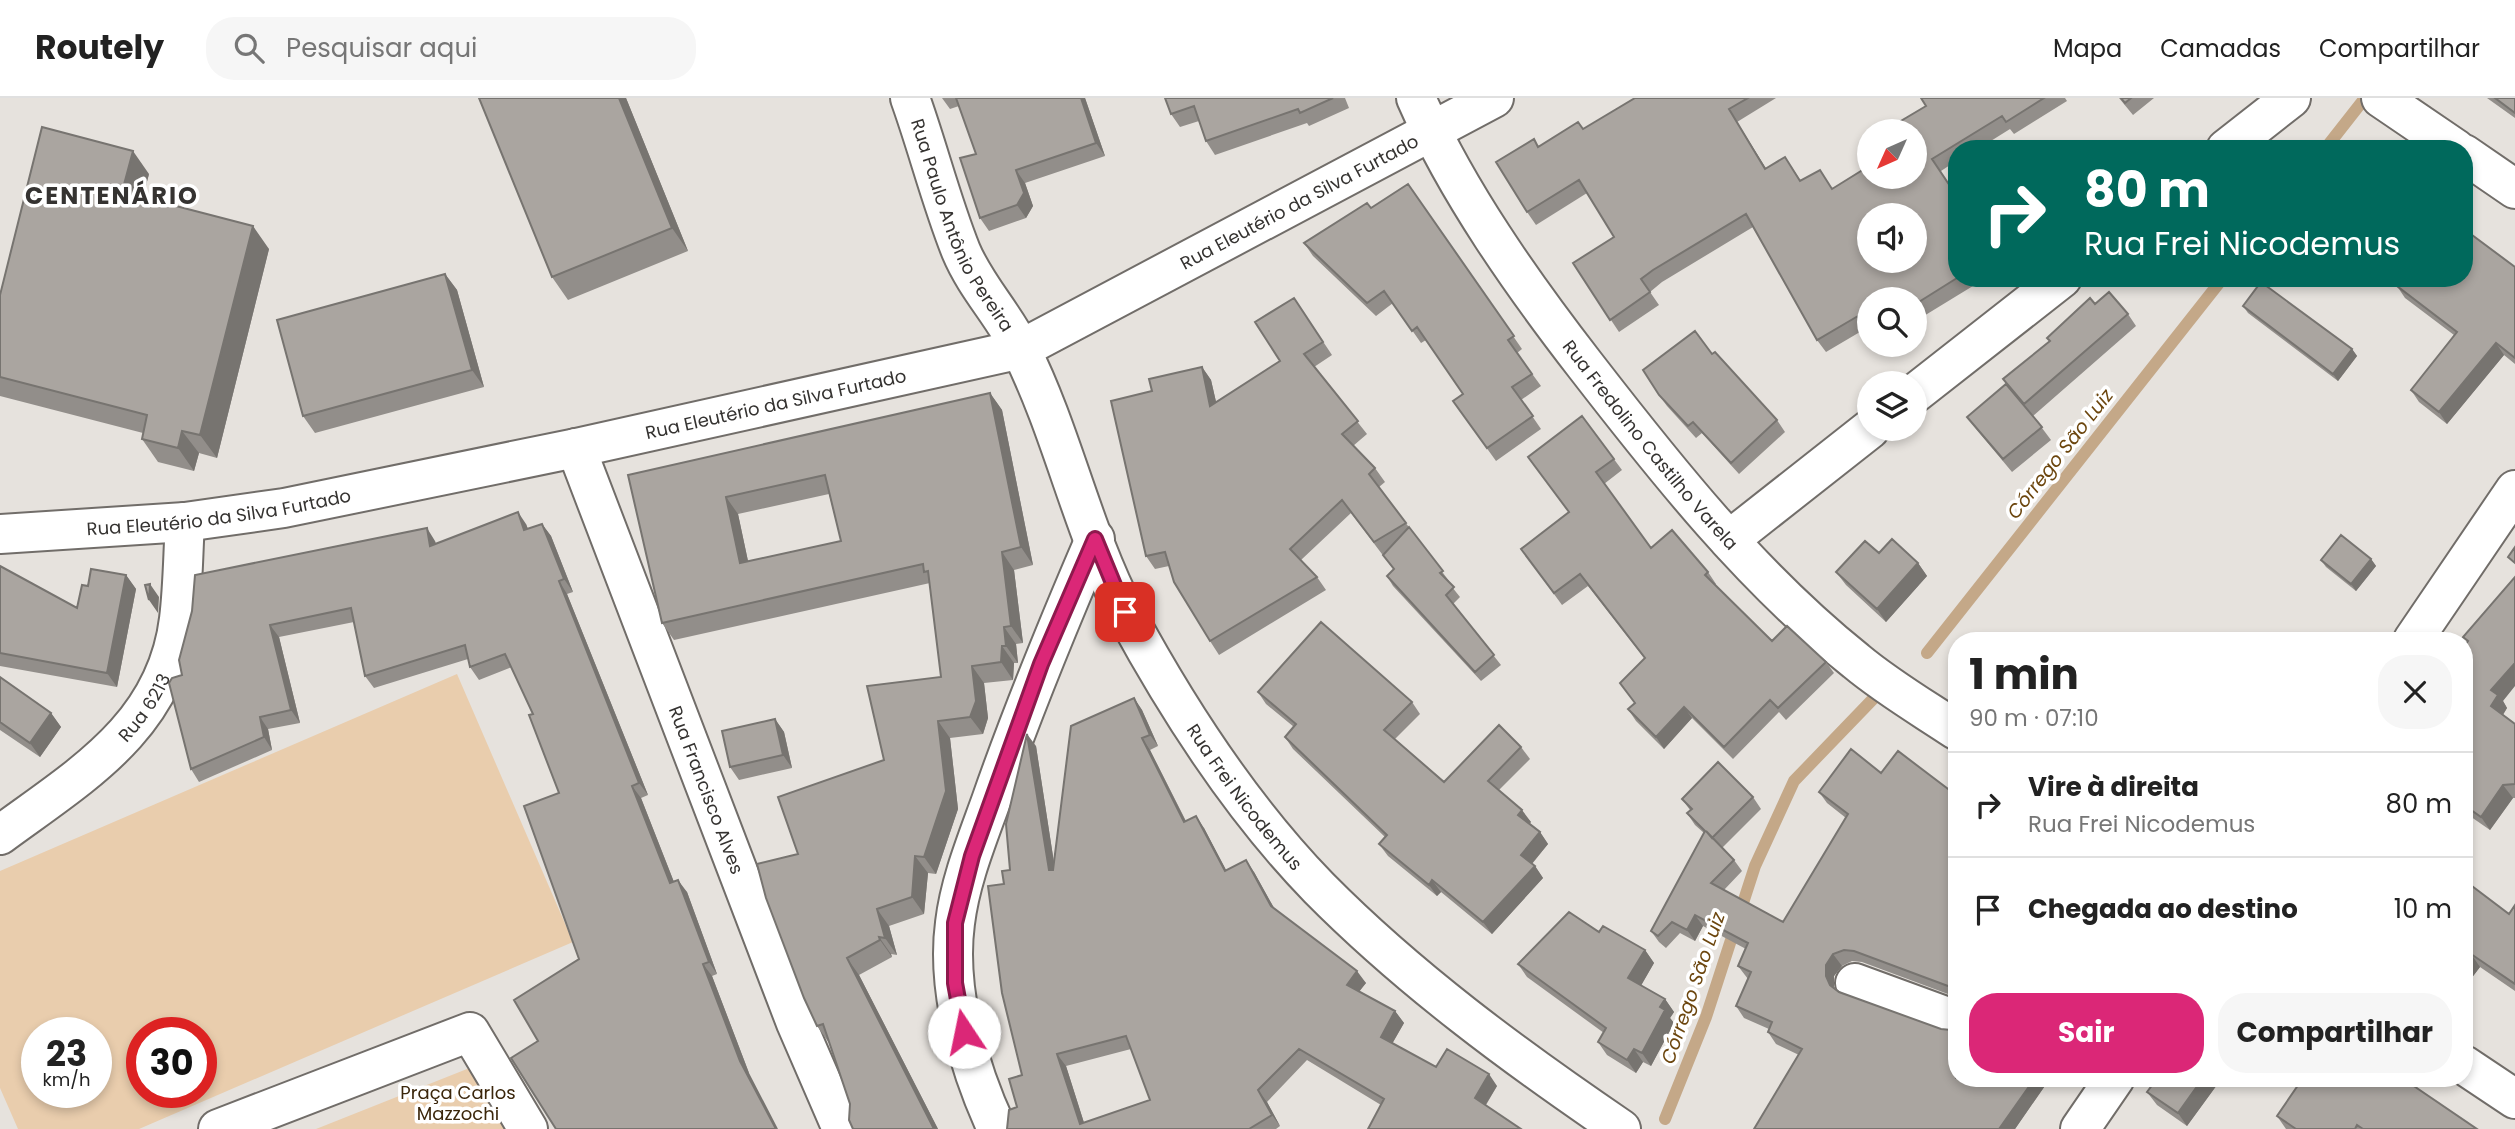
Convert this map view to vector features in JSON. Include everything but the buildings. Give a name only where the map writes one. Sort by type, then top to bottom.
[{"type":"street","name":"Rua Paulo Antônio Pereira","points":[[910,98],[962,252],[986,297],[1021,349]]},
{"type":"street","name":"Rua Eleutério da Silva Furtado","points":[[0,534],[185,522],[284,508],[576,448],[1021,349],[1424,115],[1494,98]]},
{"type":"street","points":[[2237,140],[2291,98]]},
{"type":"street","points":[[2390,104],[2443,140]]},
{"type":"street","name":"Rua Fredolino Castilho Varela","points":[[1424,115],[1527,289],[1618,408],[1729,540],[1784,598],[1857,662],[1948,725]]},
{"type":"street","points":[[2473,160],[2515,189]]},
{"type":"street","points":[[1927,384],[2051,287]]},
{"type":"street","name":"Rua Frei Nicodemus","points":[[1021,349],[1125,612],[1189,718],[1252,810],[1317,886],[1383,949],[1487,1031],[1621,1129]]},
{"type":"street","points":[[1729,540],[1857,439]]},
{"type":"street","name":"Rua Francisco Alves","points":[[576,448],[791,1010],[842,1129]]},
{"type":"street","points":[[2418,632],[2515,490]]},
{"type":"street","name":"Rua 6213","points":[[0,835],[101,761],[130,732],[153,699],[170,660],[179,620],[185,522]]},
{"type":"street","points":[[997,1129],[985,1102],[964,1032],[955,983],[955,923],[972,856],[1013,738],[1095,539]]},
{"type":"street","points":[[1855,983],[1948,1017]]},
{"type":"street","points":[[218,1129],[263,1121],[470,1032],[528,1129]]},
{"type":"street","points":[[2473,1071],[2515,1100]]},
{"type":"street","points":[[2080,1129],[2098,1087]]},
{"type":"green space","points":[[457,674],[573,942],[217,1095],[217,1017],[126,1017],[126,1108],[188,1108],[139,1129],[18,1129],[0,1088],[0,871]]},
{"type":"green space","name":"Praça Carlos Mazzochi","points":[[472,1067],[509,1129],[316,1129]]},
{"type":"waterway","name":"Córrego São Luiz","points":[[2332,140],[2365,98]]},
{"type":"waterway","name":"Córrego São Luiz","points":[[1927,653],[2216,287]]},
{"type":"waterway","name":"Córrego São Luiz","points":[[1665,1119],[1706,1017],[1755,866],[1794,781],[1873,699]]},
{"type":"district","name":"CENTENÁRIO","points":[[112,195]]},
{"type":"route","points":[[964,1032],[955,983],[955,923],[972,856],[1041,664],[1095,539],[1125,612]]}]
